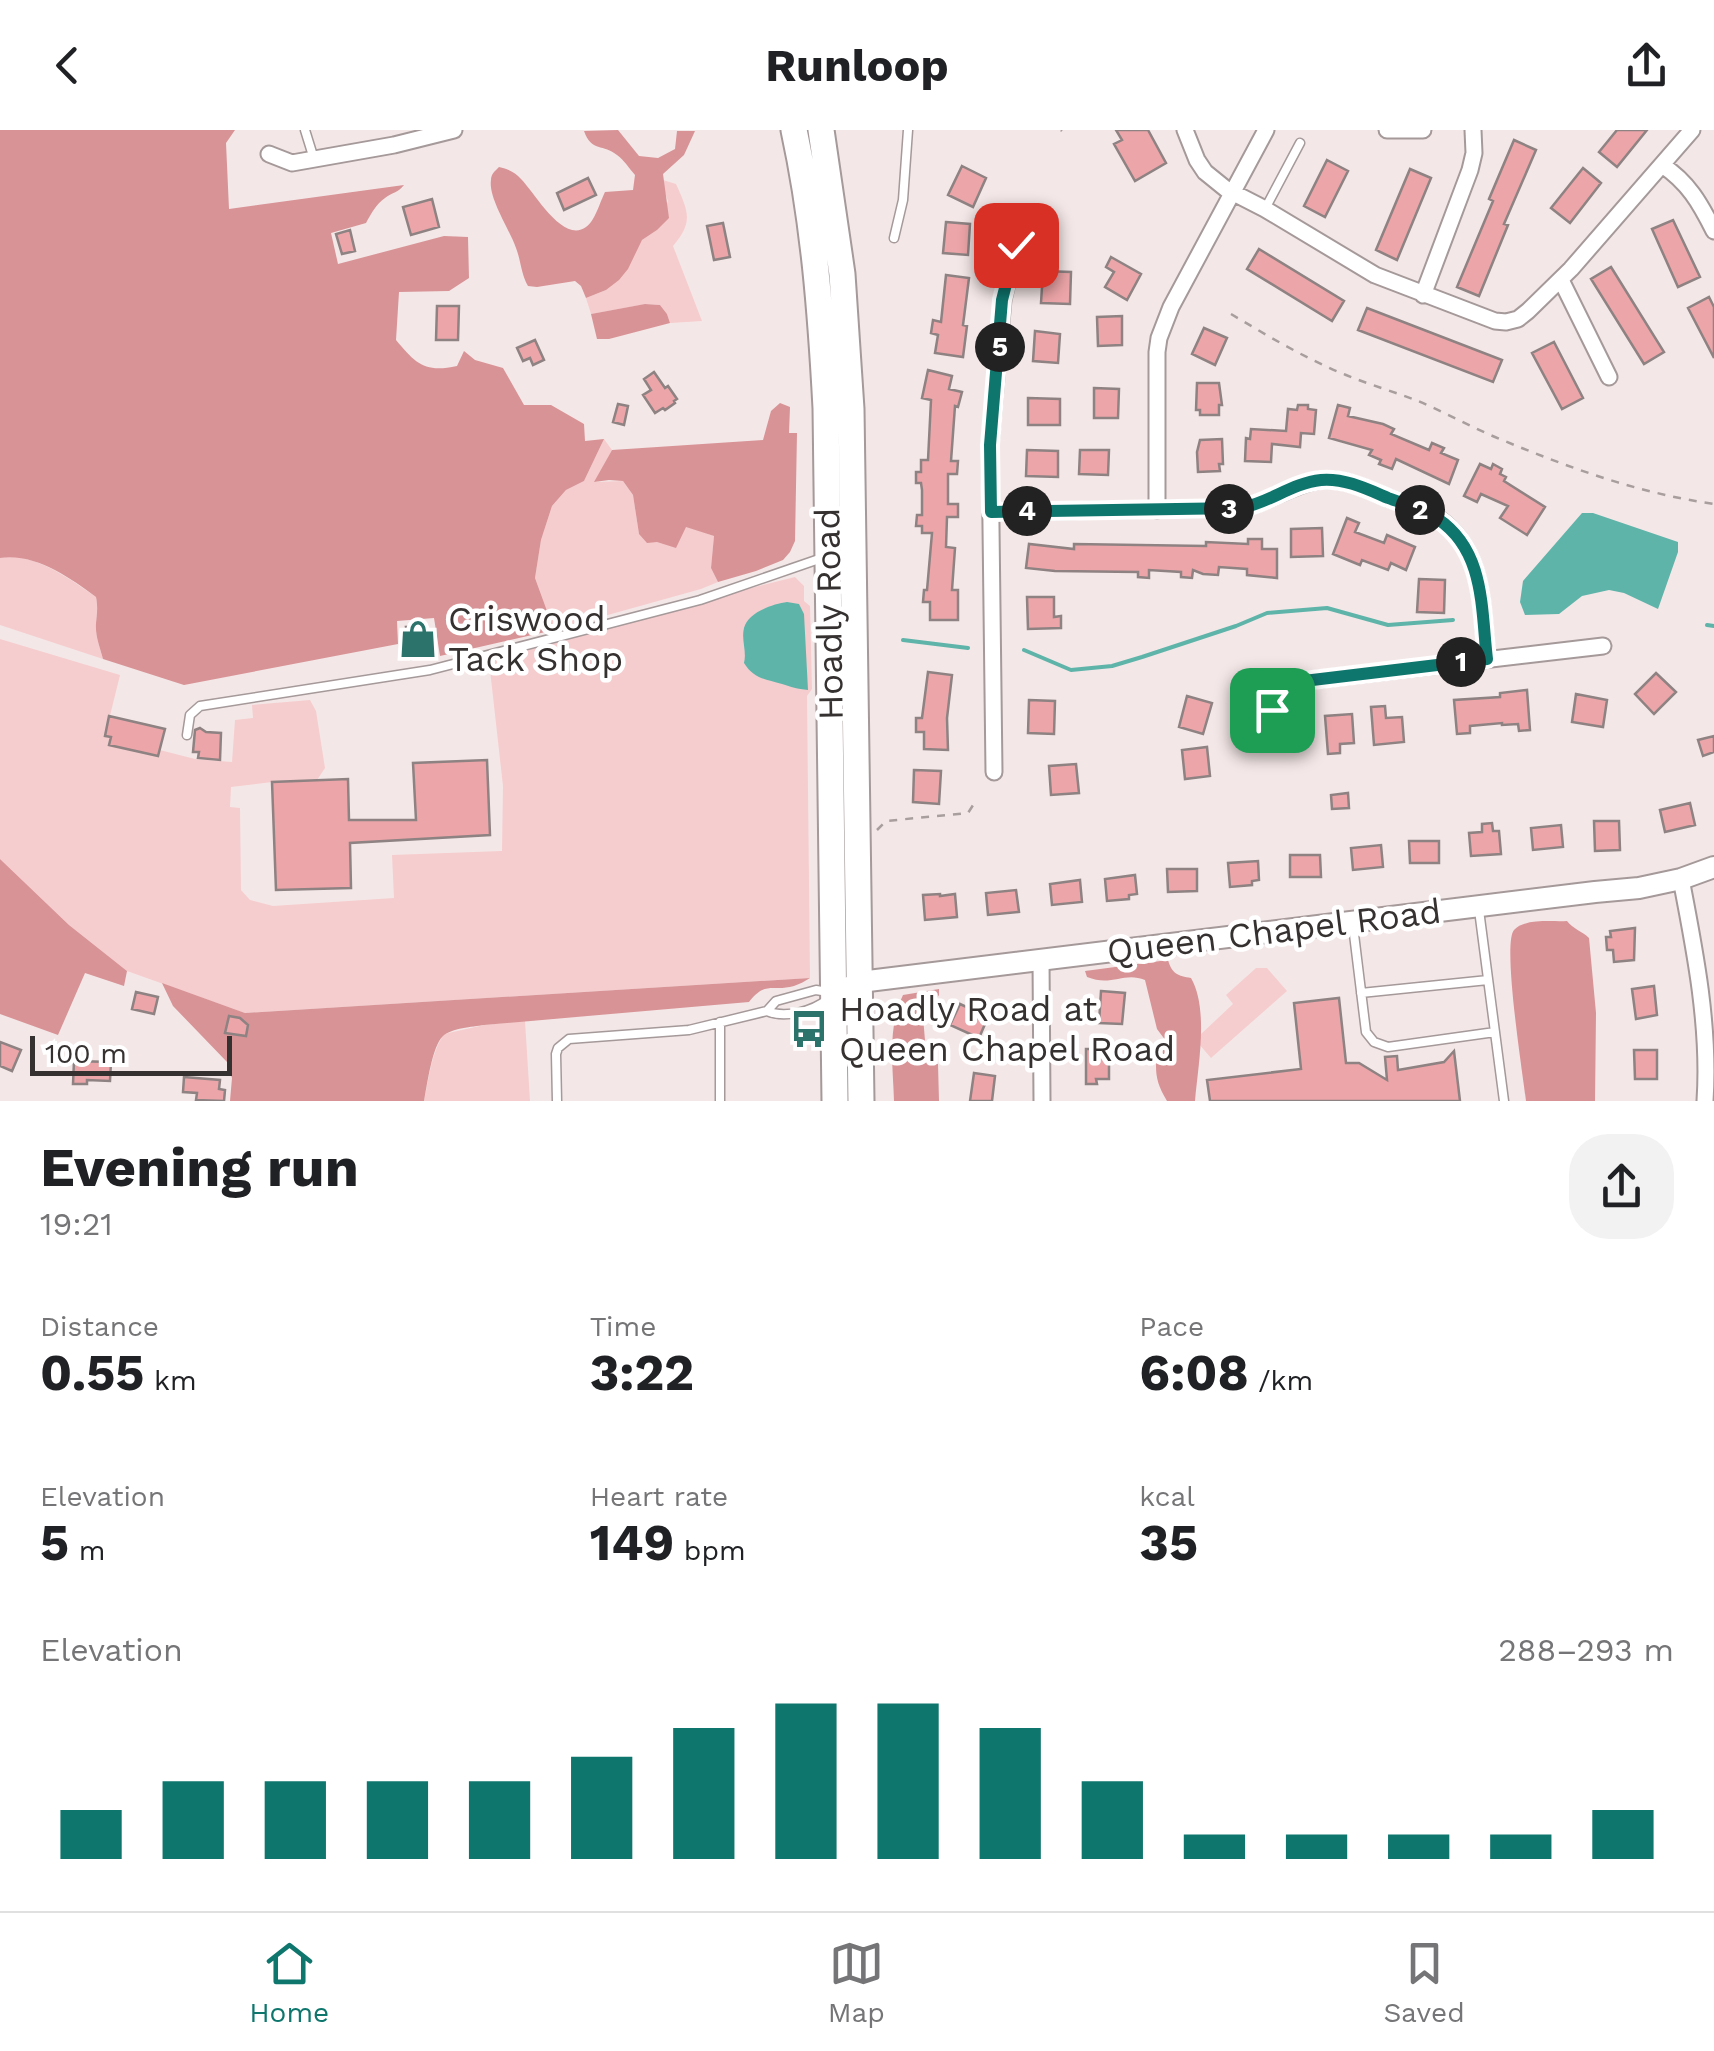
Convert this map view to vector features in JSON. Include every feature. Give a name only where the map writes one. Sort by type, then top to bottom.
[{"type":"main road","name":"Hoadly Road","points":[[794,130],[810,216],[826,408],[835,1101]]},
{"type":"main road","name":"Hoadly Road","points":[[821,130],[842,274],[848,349],[862,1101]]},
{"type":"street","points":[[269,154],[292,162],[392,138],[454,130]]},
{"type":"street","points":[[1185,130],[1197,160],[1216,183],[1374,275],[1506,322],[1518,319],[1561,280],[1692,130]]},
{"type":"street","points":[[1157,510],[1158,338],[1266,130]]},
{"type":"street","points":[[1388,130],[1422,130]]},
{"type":"street","points":[[1424,295],[1470,170],[1473,130]]},
{"type":"street","points":[[1662,165],[1689,187],[1714,230]]},
{"type":"street","points":[[994,772],[990,445],[1002,300],[1024,224]]},
{"type":"street","points":[[1561,280],[1610,377]]},
{"type":"street","points":[[991,512],[1250,507],[1292,488],[1328,480],[1352,484],[1436,516],[1460,538],[1478,576],[1487,659]]},
{"type":"street","points":[[1257,732],[1282,696],[1304,681],[1603,646]]},
{"type":"street","name":"Queen Chapel Road","points":[[834,994],[860,982],[1041,958],[1639,888],[1714,867]]},
{"type":"street","points":[[1681,879],[1699,987],[1705,1101]]},
{"type":"street","points":[[1041,958],[1042,1101]]},
{"type":"lane","points":[[305,130],[314,159]]},
{"type":"lane","points":[[894,238],[903,200],[908,130]]},
{"type":"lane","points":[[1265,209],[1300,143]]},
{"type":"lane","points":[[187,736],[190,715],[200,706],[430,670],[700,600],[854,546]]},
{"type":"lane","points":[[1479,906],[1504,1101]]},
{"type":"lane","points":[[1353,921],[1366,1032],[1374,1042],[1388,1046],[1495,1032]]},
{"type":"lane","points":[[1361,993],[1488,980]]},
{"type":"lane","points":[[557,1101],[556,1054],[570,1039],[689,1030],[767,1010],[776,1000],[816,990],[834,994]]},
{"type":"lane","points":[[767,1010],[778,1015],[818,1008],[834,994]]},
{"type":"lane","points":[[720,1022],[720,1101]]},
{"type":"path","points":[[1231,314],[1343,374],[1420,402],[1565,466],[1621,485],[1714,504]]},
{"type":"path","points":[[873,834],[886,821],[968,813],[977,798]]},
{"type":"shaded area","points":[[0,130],[235,130],[226,143],[229,209],[404,185],[379,203],[366,223],[331,233],[338,264],[444,236],[468,237],[469,278],[449,291],[399,292],[396,340],[416,361],[429,367],[457,366],[464,351],[475,360],[503,368],[524,405],[551,405],[584,424],[585,441],[604,439],[584,481],[566,490],[552,506],[541,540],[535,578],[554,630],[440,656],[434,618],[397,621],[398,644],[184,685],[103,659],[96,632],[96,597],[39,563],[0,558]]},
{"type":"shaded area","points":[[618,130],[639,156],[658,158],[675,149],[677,131],[695,131],[684,155],[663,174],[669,218],[642,240],[628,269],[606,290],[586,298],[575,281],[528,286],[493,196],[492,174],[499,167],[514,173],[559,223],[568,229],[586,227],[605,192],[633,190],[635,175],[626,164],[590,142],[584,131]]},
{"type":"shaded area","points":[[663,180],[676,184],[686,209],[684,230],[673,246],[702,321],[670,323],[660,305],[646,304],[591,314],[586,298],[606,290],[642,240],[657,230],[668,201]]},
{"type":"shaded area","points":[[660,305],[670,323],[597,339],[591,314]]},
{"type":"shaded area","points":[[780,403],[790,407],[789,433],[797,433],[795,541],[783,560],[718,582],[711,568],[714,536],[686,527],[676,548],[647,543],[639,534],[633,495],[623,481],[594,482],[612,450],[763,440],[771,411]]},
{"type":"shaded area","points":[[604,439],[612,450],[595,482],[623,481],[633,495],[639,534],[685,526],[714,536],[711,568],[718,582],[554,630],[535,578],[541,540],[552,506],[566,490],[584,481]]},
{"type":"shaded area","points":[[12,556],[46,566],[96,597],[96,632],[103,659],[0,625],[0,558]]},
{"type":"shaded area","points":[[795,577],[804,586],[804,601],[810,606],[810,978],[245,1013],[127,971],[69,925],[0,859],[0,639],[120,675],[105,736],[195,759],[232,762],[235,720],[253,718],[252,705],[310,700],[316,711],[325,768],[317,780],[231,787],[230,807],[240,808],[241,890],[250,900],[273,906],[394,898],[392,855],[502,851],[503,786],[489,661],[632,618]]},
{"type":"shaded area","points":[[0,859],[69,925],[127,971],[124,986],[85,973],[58,1035],[0,1014]]},
{"type":"shaded area","points":[[1567,921],[1589,938],[1596,1013],[1595,1101],[1526,1101],[1511,940],[1519,926]]},
{"type":"shaded area","points":[[1168,960],[1176,974],[1191,978],[1200,1005],[1195,1101],[1167,1101],[1160,1088],[1157,1049],[1166,1041],[1157,1029],[1145,980],[1096,980],[1087,977],[1085,971]]},
{"type":"shaded area","points":[[1256,968],[1267,968],[1287,991],[1211,1058],[1199,1044],[1200,1035],[1233,1004],[1226,995]]},
{"type":"shaded area","points":[[810,978],[787,988],[765,989],[749,1002],[452,1031],[443,1036],[436,1048],[424,1101],[230,1101],[232,1078],[227,1062],[173,1006],[162,983],[245,1013]]},
{"type":"shaded area","points":[[939,989],[933,1004],[922,1005],[927,1064],[938,1064],[939,1101],[894,1101],[893,1034],[903,995]]},
{"type":"shaded area","points":[[525,1021],[530,1101],[424,1101],[433,1058],[444,1034]]},
{"type":"water","points":[[1582,513],[1593,513],[1678,542],[1658,609],[1609,590],[1582,596],[1559,614],[1525,615],[1520,602],[1523,581]]},
{"type":"water","points":[[787,602],[799,604],[804,614],[808,690],[760,678],[744,663],[746,622],[762,610]]},
{"type":"building","points":[[1116,130],[1148,130],[1166,163],[1135,181],[1114,144],[1122,140]]},
{"type":"building","points":[[1617,130],[1647,130],[1617,167],[1599,152]]},
{"type":"building","points":[[1514,140],[1536,150],[1479,296],[1457,287]]},
{"type":"building","points":[[1327,160],[1348,171],[1325,217],[1304,206]]},
{"type":"building","points":[[962,166],[986,178],[973,207],[948,195]]},
{"type":"building","points":[[1583,168],[1601,183],[1570,223],[1551,208]]},
{"type":"building","points":[[1410,169],[1431,178],[1397,260],[1376,250]]},
{"type":"building","points":[[588,178],[596,195],[564,210],[557,193]]},
{"type":"building","points":[[432,199],[439,227],[411,235],[403,207]]},
{"type":"building","points":[[1673,220],[1700,277],[1678,287],[1652,229]]},
{"type":"building","points":[[946,222],[970,224],[968,255],[943,253]]},
{"type":"building","points":[[723,223],[730,257],[714,260],[707,226]]},
{"type":"building","points":[[350,230],[355,251],[342,254],[336,234]]},
{"type":"building","points":[[1259,249],[1344,301],[1332,321],[1247,269]]},
{"type":"building","points":[[1111,257],[1141,274],[1127,300],[1105,287],[1114,272],[1106,267]]},
{"type":"building","points":[[1611,267],[1664,352],[1644,364],[1591,279]]},
{"type":"building","points":[[1043,271],[1071,272],[1070,304],[1041,303]]},
{"type":"building","points":[[946,275],[969,278],[963,357],[935,353],[938,335],[931,333],[933,320],[941,322]]},
{"type":"building","points":[[1709,297],[1714,307],[1714,358],[1688,308]]},
{"type":"building","points":[[437,306],[459,306],[458,340],[436,340]]},
{"type":"building","points":[[1367,308],[1502,360],[1493,382],[1358,330]]},
{"type":"building","points":[[1122,316],[1122,345],[1098,346],[1097,317]]},
{"type":"building","points":[[1204,328],[1227,338],[1215,365],[1192,354]]},
{"type":"building","points":[[1035,331],[1060,334],[1058,363],[1033,361]]},
{"type":"building","points":[[535,340],[544,360],[533,365],[530,358],[523,361],[517,348]]},
{"type":"building","points":[[1554,342],[1583,398],[1562,409],[1532,353]]},
{"type":"building","points":[[928,370],[952,376],[949,389],[962,392],[958,407],[955,406],[951,461],[958,461],[957,474],[948,474],[948,504],[958,504],[958,517],[947,517],[946,547],[955,548],[952,590],[958,590],[958,620],[930,620],[930,602],[923,602],[932,533],[922,533],[922,526],[916,526],[917,515],[922,515],[922,490],[921,483],[916,483],[916,472],[921,472],[921,460],[928,460],[931,400],[922,398]]},
{"type":"building","points":[[654,372],[677,399],[655,413],[643,395],[651,390],[644,379]]},
{"type":"building","points":[[1197,383],[1219,383],[1219,415],[1200,415],[1200,410],[1196,410]]},
{"type":"building","points":[[1094,388],[1119,389],[1118,418],[1094,418]]},
{"type":"building","points":[[1028,398],[1060,399],[1060,425],[1028,425]]},
{"type":"building","points":[[618,404],[628,406],[624,425],[613,422]]},
{"type":"building","points":[[1298,405],[1316,410],[1314,434],[1301,433],[1300,447],[1272,444],[1271,462],[1245,461],[1246,438],[1250,439],[1251,429],[1286,431],[1288,409],[1297,410]]},
{"type":"building","points":[[1338,405],[1350,408],[1348,416],[1383,424],[1394,429],[1391,434],[1429,450],[1432,443],[1444,448],[1441,453],[1458,460],[1449,484],[1396,459],[1392,469],[1369,455],[1372,450],[1329,438]]},
{"type":"building","points":[[1222,439],[1220,471],[1198,472],[1200,440]]},
{"type":"building","points":[[1027,450],[1058,451],[1058,477],[1026,476]]},
{"type":"building","points":[[1080,450],[1109,450],[1108,475],[1079,474]]},
{"type":"building","points":[[1480,464],[1502,469],[1504,481],[1545,507],[1527,535],[1500,518],[1508,506],[1481,494],[1477,502],[1464,496]]},
{"type":"building","points":[[1347,518],[1359,523],[1355,532],[1384,543],[1387,535],[1415,547],[1406,570],[1391,563],[1388,570],[1362,560],[1360,565],[1333,554]]},
{"type":"building","points":[[1322,528],[1323,556],[1291,557],[1291,529]]},
{"type":"building","points":[[1248,539],[1262,539],[1262,549],[1277,549],[1277,578],[1247,575],[1247,569],[1219,567],[1218,575],[1193,570],[1192,578],[1181,577],[1181,572],[1149,570],[1149,578],[1138,577],[1138,572],[1026,568],[1029,544],[1074,549],[1074,544],[1206,546],[1206,542],[1248,544]]},
{"type":"building","points":[[1419,579],[1445,580],[1444,613],[1417,612]]},
{"type":"building","points":[[1027,597],[1054,597],[1054,617],[1061,616],[1061,628],[1028,629]]},
{"type":"building","name":"Criswood Tack Shop","points":[[427,626],[429,651],[426,657],[411,659],[406,627]]},
{"type":"building","points":[[928,672],[952,675],[948,750],[924,749],[924,732],[916,732],[916,718],[922,718]]},
{"type":"building","points":[[1656,673],[1676,692],[1654,714],[1635,694]]},
{"type":"building","points":[[1527,690],[1530,730],[1519,731],[1518,724],[1502,723],[1470,726],[1470,733],[1457,734],[1454,700],[1500,697],[1500,693]]},
{"type":"building","points":[[1576,694],[1607,700],[1603,727],[1572,722]]},
{"type":"building","points":[[1187,696],[1212,703],[1203,734],[1179,727]]},
{"type":"building","points":[[1029,700],[1055,701],[1054,734],[1028,733]]},
{"type":"building","points":[[1385,706],[1386,718],[1402,717],[1404,742],[1374,745],[1371,707]]},
{"type":"building","points":[[1352,714],[1354,743],[1340,744],[1340,753],[1328,754],[1325,716]]},
{"type":"building","points":[[109,716],[165,729],[158,756],[109,745],[111,737],[105,736]]},
{"type":"building","points":[[195,730],[221,733],[220,760],[198,758],[199,752],[193,752]]},
{"type":"building","points":[[1714,736],[1714,752],[1703,756],[1698,740]]},
{"type":"building","points":[[1207,747],[1210,776],[1185,779],[1182,750]]},
{"type":"building","points":[[487,760],[490,835],[350,843],[351,888],[276,890],[272,782],[348,779],[349,820],[416,820],[413,763]]},
{"type":"building","points":[[1076,764],[1079,793],[1051,795],[1049,766]]},
{"type":"building","points":[[914,770],[941,771],[939,804],[913,802]]},
{"type":"building","points":[[1348,793],[1349,808],[1332,809],[1331,795]]},
{"type":"building","points":[[1690,803],[1695,825],[1665,832],[1660,810]]},
{"type":"building","points":[[1594,821],[1619,821],[1620,850],[1595,851]]},
{"type":"building","points":[[1492,823],[1493,831],[1499,831],[1501,854],[1471,856],[1469,833],[1482,832],[1482,824]]},
{"type":"building","points":[[1561,825],[1563,847],[1533,850],[1531,828]]},
{"type":"building","points":[[1409,841],[1439,841],[1439,863],[1410,863]]},
{"type":"building","points":[[1381,845],[1383,867],[1353,870],[1351,848]]},
{"type":"building","points":[[1290,855],[1320,855],[1321,877],[1290,877]]},
{"type":"building","points":[[1258,861],[1259,880],[1252,881],[1252,885],[1230,887],[1228,863]]},
{"type":"building","points":[[1167,869],[1197,869],[1197,891],[1168,892]]},
{"type":"building","points":[[1135,875],[1137,894],[1129,895],[1129,899],[1107,901],[1105,879]]},
{"type":"building","points":[[1080,880],[1082,902],[1052,905],[1050,884]]},
{"type":"building","points":[[1016,890],[1019,912],[988,915],[986,893]]},
{"type":"building","points":[[955,894],[957,917],[925,920],[923,895]]},
{"type":"building","points":[[1635,928],[1634,960],[1614,962],[1613,950],[1607,950],[1606,937],[1611,937],[1610,931]]},
{"type":"building","points":[[1654,986],[1657,1015],[1636,1019],[1632,989]]},
{"type":"building","points":[[1101,991],[1125,993],[1122,1024],[1099,1023]]},
{"type":"building","points":[[136,992],[158,997],[154,1014],[132,1009]]},
{"type":"building","points":[[1339,998],[1346,1063],[1359,1063],[1387,1080],[1385,1057],[1397,1056],[1398,1070],[1444,1062],[1454,1051],[1460,1101],[1210,1101],[1207,1080],[1301,1069],[1294,1003]]},
{"type":"building","points":[[960,1004],[988,1017],[979,1038],[950,1025]]},
{"type":"building","points":[[229,1016],[248,1025],[246,1036],[225,1033]]},
{"type":"building","points":[[0,1042],[21,1050],[12,1071],[0,1066]]},
{"type":"building","points":[[1086,1049],[1109,1049],[1109,1079],[1086,1084]]},
{"type":"building","points":[[1634,1050],[1657,1050],[1657,1079],[1635,1079]]},
{"type":"building","points":[[74,1061],[111,1062],[110,1081],[73,1084]]},
{"type":"building","points":[[974,1073],[995,1076],[992,1101],[970,1101]]},
{"type":"building","points":[[184,1077],[220,1080],[219,1089],[225,1090],[224,1101],[196,1100],[197,1093],[183,1092]]},
{"type":"waterway","points":[[1024,650],[1071,670],[1112,666],[1267,613],[1327,608],[1388,625],[1453,620]]},
{"type":"waterway","points":[[1707,625],[1714,626]]},
{"type":"waterway","points":[[903,640],[968,648]]},
{"type":"place","name":"Criswood Tack Shop","points":[[418,639]]},
{"type":"place","name":"Hoadly Road at Queen Chapel Road","points":[[809,1029]]},
{"type":"route","points":[[1016,245],[1002,300],[990,445],[991,512],[1241,508],[1292,488],[1328,480],[1352,484],[1436,516],[1454,531],[1471,555],[1478,576],[1487,659],[1304,681],[1282,696],[1272,710]]}]
